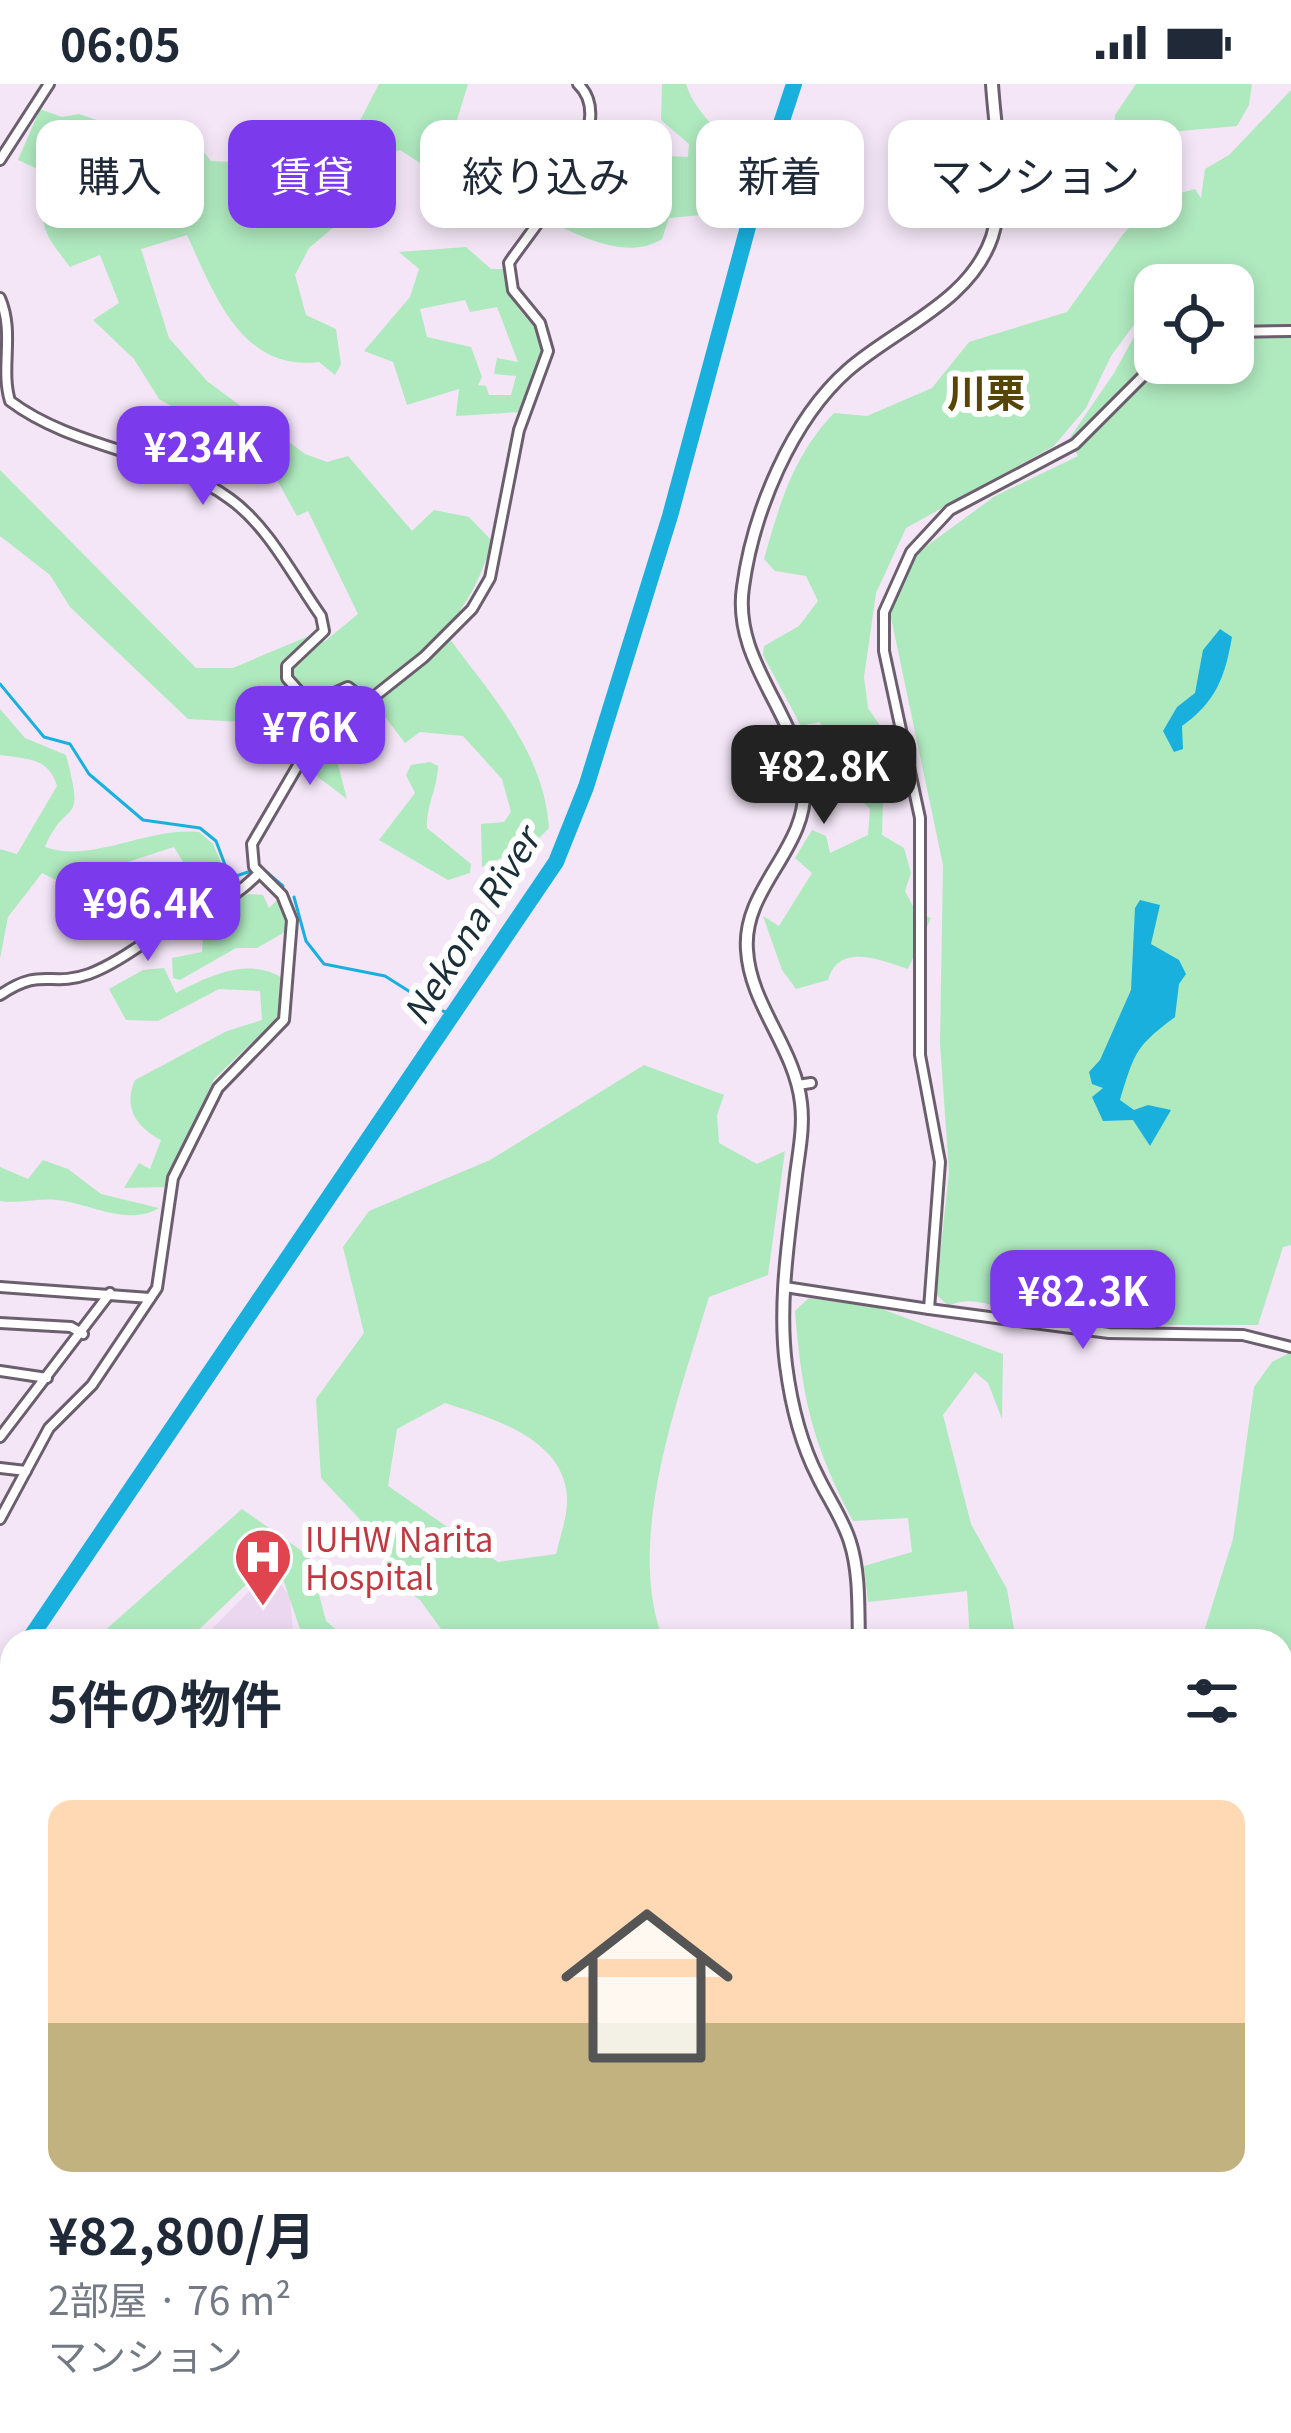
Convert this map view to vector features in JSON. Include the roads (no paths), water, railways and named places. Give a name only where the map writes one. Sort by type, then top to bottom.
[{"type":"street","points":[[0,160],[49,84]]},
{"type":"street","points":[[0,1519],[49,1428],[92,1385],[150,1298],[165,1256],[169,1194],[178,1165],[226,1075],[272,1036],[287,1012],[292,920],[282,895],[259,873],[252,844],[308,750],[369,703],[472,609],[490,578],[519,430],[548,351],[544,332],[513,290],[507,269],[555,206],[570,175],[590,119],[588,94],[578,84]]},
{"type":"street","points":[[858,1629],[850,1542],[809,1460],[791,1399],[785,1287],[804,1084],[753,979],[746,946],[755,905],[799,830],[804,788],[799,759],[746,638],[744,579],[781,468],[821,400],[861,359],[964,284],[987,250],[998,201],[992,84]]},
{"type":"street","points":[[0,298],[8,321],[2,372],[10,401],[85,440],[157,462],[229,498],[262,532],[321,616],[324,631],[286,665],[287,678],[310,704],[348,687],[369,703]]},
{"type":"street","points":[[1254,332],[1291,331]]},
{"type":"street","points":[[928,1309],[940,1162],[920,1055],[920,818],[884,651],[884,612],[911,551],[929,530],[970,498],[1075,444],[1135,384]]},
{"type":"street","points":[[0,995],[27,977],[72,978],[96,971],[184,917],[230,900],[259,873]]},
{"type":"street","points":[[0,1287],[150,1298]]},
{"type":"street","points":[[785,1287],[1109,1333],[1243,1335],[1291,1347]]},
{"type":"street","points":[[0,1436],[5,1422],[83,1334],[110,1293]]},
{"type":"street","points":[[0,1323],[70,1327],[83,1334]]},
{"type":"street","points":[[0,1371],[47,1378]]},
{"type":"street","points":[[0,1468],[26,1471]]},
{"type":"water","points":[[1220,629],[1232,637],[1222,676],[1203,708],[1182,726],[1183,749],[1174,752],[1163,731],[1177,707],[1195,693],[1203,650]]},
{"type":"water","points":[[1140,900],[1160,905],[1151,944],[1179,960],[1186,974],[1179,984],[1175,1017],[1138,1052],[1120,1100],[1134,1110],[1148,1105],[1171,1110],[1150,1146],[1133,1120],[1103,1121],[1092,1097],[1103,1088],[1092,1084],[1089,1072],[1100,1060],[1131,990],[1135,908]]},
{"type":"waterway","name":"Nekona River","points":[[36,1629],[556,862],[586,787],[670,516],[752,212],[794,84]]},
{"type":"waterway","points":[[0,684],[44,737],[70,744],[89,774],[143,820],[200,828],[216,841],[230,878],[248,872]]},
{"type":"waterway","points":[[264,870],[283,886]]},
{"type":"waterway","points":[[294,897],[306,941],[324,964],[385,976],[434,1007]]},
{"type":"waterway","points":[[443,1011],[451,1014]]},
{"type":"place","name":"IUHW Narita Hospital","points":[[263,1608]]},
{"type":"district","name":"川栗","points":[[986,390]]}]
